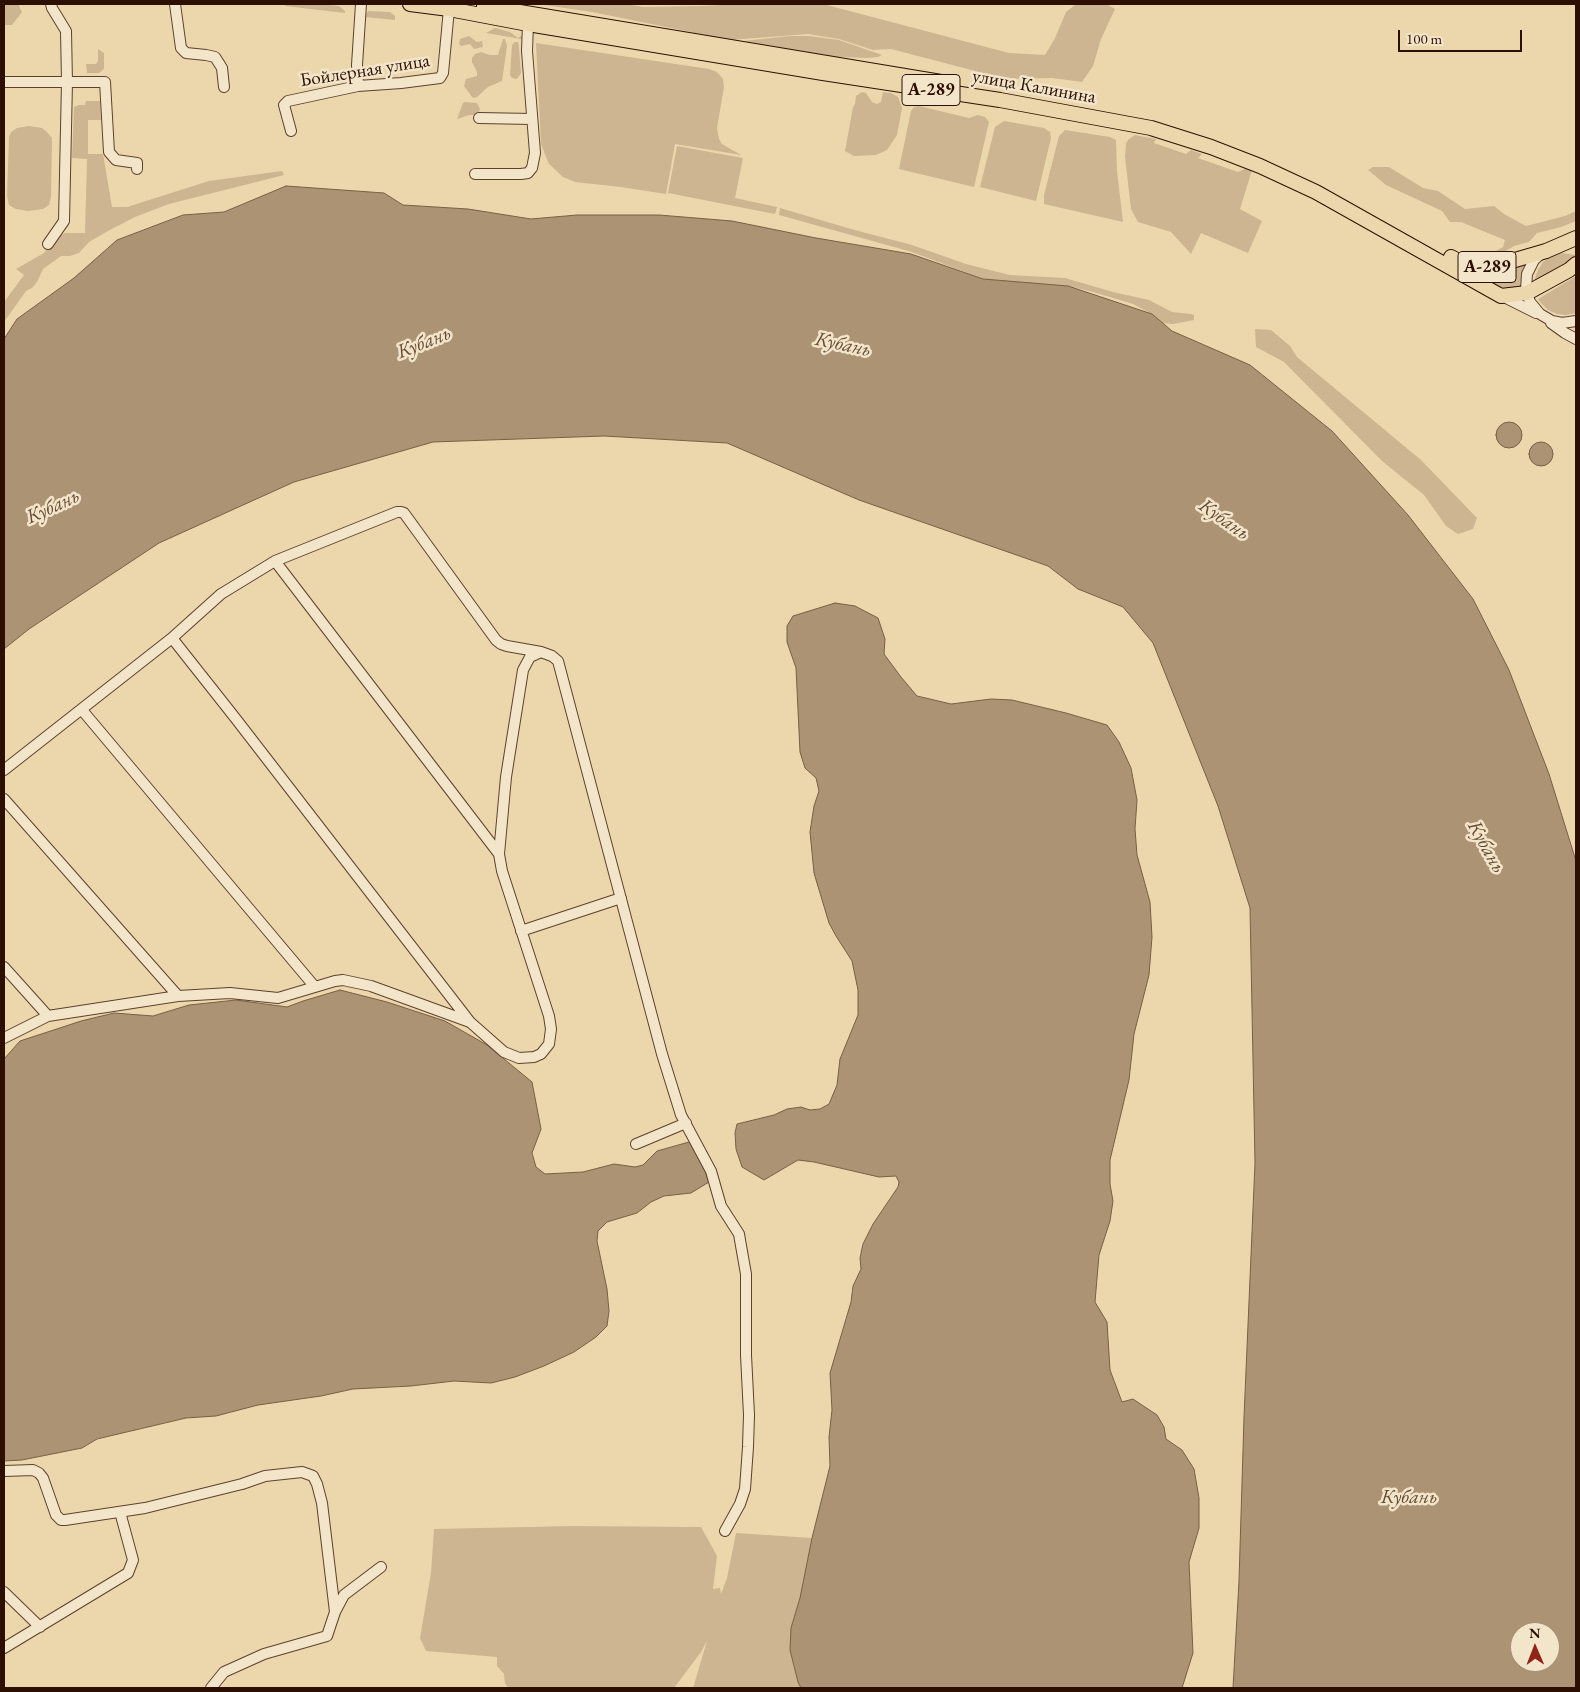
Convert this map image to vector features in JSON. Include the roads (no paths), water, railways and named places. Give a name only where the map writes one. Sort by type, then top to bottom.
[{"type":"highway","name":"улица Калинина","points":[[410,4],[823,73],[1000,100],[1151,128],[1211,146],[1260,166],[1308,189],[1501,296]]},
{"type":"highway","name":"улица Калинина","points":[[468,4],[1002,91],[1153,120],[1214,138],[1263,158],[1320,186],[1464,264],[1478,267],[1491,266],[1551,249],[1576,238]]},
{"type":"highway","points":[[1501,296],[1527,294],[1576,264]]},
{"type":"street","points":[[48,244],[64,222],[67,82],[66,31],[51,4]]},
{"type":"street","points":[[175,4],[181,48],[186,53],[215,57],[222,68],[224,87]]},
{"type":"street","points":[[358,86],[357,65],[361,4]]},
{"type":"street","name":"Бойлерная улица","points":[[291,131],[284,105],[288,101],[358,86],[440,78],[443,73],[449,9]]},
{"type":"street","points":[[475,174],[521,174],[528,172],[532,168],[535,153],[527,52],[528,24]]},
{"type":"street","points":[[4,82],[105,82],[109,152],[116,160],[137,163],[137,170]]},
{"type":"street","points":[[480,118],[532,118]]},
{"type":"street","name":"А-289","points":[[1551,249],[1568,246],[1576,248]]},
{"type":"street","points":[[1543,316],[1532,306],[1527,294],[1526,282],[1530,267],[1536,258],[1551,249]]},
{"type":"street","name":"улица Калинина","points":[[1501,296],[1543,316],[1565,334],[1576,339]]},
{"type":"street","name":"А-289","points":[[1543,316],[1559,323],[1576,321]]},
{"type":"street","points":[[4,770],[172,638],[221,594],[275,561],[397,512],[404,514],[496,640],[507,646],[541,652],[552,656],[558,661],[662,1054],[682,1115],[711,1171],[721,1206],[739,1234],[746,1274],[746,1355],[750,1415],[745,1489],[740,1504],[725,1531]]},
{"type":"street","points":[[275,561],[499,854]]},
{"type":"street","points":[[172,638],[236,718],[470,1022],[504,1052],[519,1058],[534,1058],[541,1054],[549,1044],[552,1029],[502,871],[499,854],[506,777],[523,670],[530,657],[541,652]]},
{"type":"street","points":[[82,710],[315,987]]},
{"type":"street","points":[[4,799],[178,996]]},
{"type":"street","points":[[521,931],[621,898]]},
{"type":"street","points":[[4,967],[48,1016]]},
{"type":"street","points":[[4,1038],[48,1016],[178,996],[230,993],[278,998],[335,981],[349,981],[370,986],[470,1022]]},
{"type":"street","points":[[636,1144],[686,1123]]},
{"type":"street","points":[[4,1471],[33,1470],[39,1473],[44,1478],[56,1515],[61,1520],[145,1508],[242,1484],[265,1476],[302,1472],[313,1476],[322,1503],[335,1612]]},
{"type":"street","points":[[4,1648],[128,1573],[133,1560],[120,1512]]},
{"type":"street","points":[[211,1688],[224,1672],[264,1654],[327,1636],[335,1612],[344,1595],[381,1567]]},
{"type":"street","points":[[4,1592],[40,1627]]},
{"type":"water","name":"Кубань","points":[[286,186],[384,193],[403,205],[468,209],[531,219],[577,215],[659,215],[732,221],[911,254],[983,279],[1068,286],[1152,314],[1172,331],[1250,365],[1332,431],[1408,515],[1473,599],[1509,670],[1549,774],[1576,861],[1576,1688],[1233,1688],[1239,1581],[1255,1163],[1250,908],[1218,806],[1153,643],[1123,607],[1078,589],[1048,566],[859,500],[727,443],[604,436],[433,442],[294,482],[159,543],[29,629],[4,649],[4,339],[17,319],[74,278],[117,240],[183,215],[224,212]]},
{"type":"water","points":[[1509,422],[1518,426],[1522,435],[1518,444],[1509,448],[1500,444],[1496,435],[1500,426]]},
{"type":"water","points":[[1541,442],[1546,443],[1552,449],[1552,459],[1546,465],[1541,466],[1536,465],[1530,459],[1529,454],[1530,449],[1536,443]]},
{"type":"water","points":[[835,603],[855,606],[878,618],[885,639],[884,654],[917,696],[951,704],[991,699],[1012,700],[1107,725],[1119,742],[1131,768],[1137,800],[1135,829],[1137,855],[1150,902],[1152,937],[1149,975],[1134,1034],[1129,1080],[1110,1160],[1110,1184],[1113,1201],[1110,1221],[1099,1255],[1095,1302],[1107,1322],[1110,1370],[1122,1402],[1133,1399],[1157,1415],[1164,1427],[1166,1439],[1182,1450],[1194,1469],[1199,1498],[1199,1528],[1189,1562],[1193,1653],[1182,1688],[801,1688],[798,1682],[790,1650],[791,1628],[800,1598],[812,1538],[830,1466],[829,1437],[832,1410],[830,1373],[851,1302],[853,1286],[861,1269],[860,1258],[863,1244],[873,1224],[898,1187],[899,1182],[896,1176],[879,1177],[798,1160],[764,1180],[742,1167],[736,1149],[735,1133],[737,1124],[774,1115],[787,1109],[801,1107],[810,1110],[820,1109],[829,1104],[837,1085],[840,1059],[858,1015],[858,990],[852,961],[829,923],[814,873],[810,832],[814,806],[819,791],[816,778],[805,768],[800,752],[796,668],[787,642],[787,626],[793,616]]},
{"type":"water","points":[[340,990],[387,1002],[445,1021],[487,1045],[532,1082],[541,1129],[532,1153],[536,1167],[545,1174],[583,1172],[614,1164],[635,1167],[643,1165],[657,1151],[689,1142],[697,1148],[709,1182],[691,1193],[664,1196],[651,1202],[637,1213],[607,1222],[598,1231],[597,1241],[607,1289],[609,1311],[607,1326],[596,1337],[574,1352],[544,1366],[515,1377],[491,1383],[454,1381],[411,1386],[353,1389],[321,1396],[258,1405],[216,1416],[186,1418],[97,1439],[82,1448],[22,1460],[4,1461],[4,1059],[20,1041],[81,1021],[114,1013],[153,1016],[189,1005],[236,1000],[287,1007]]}]
